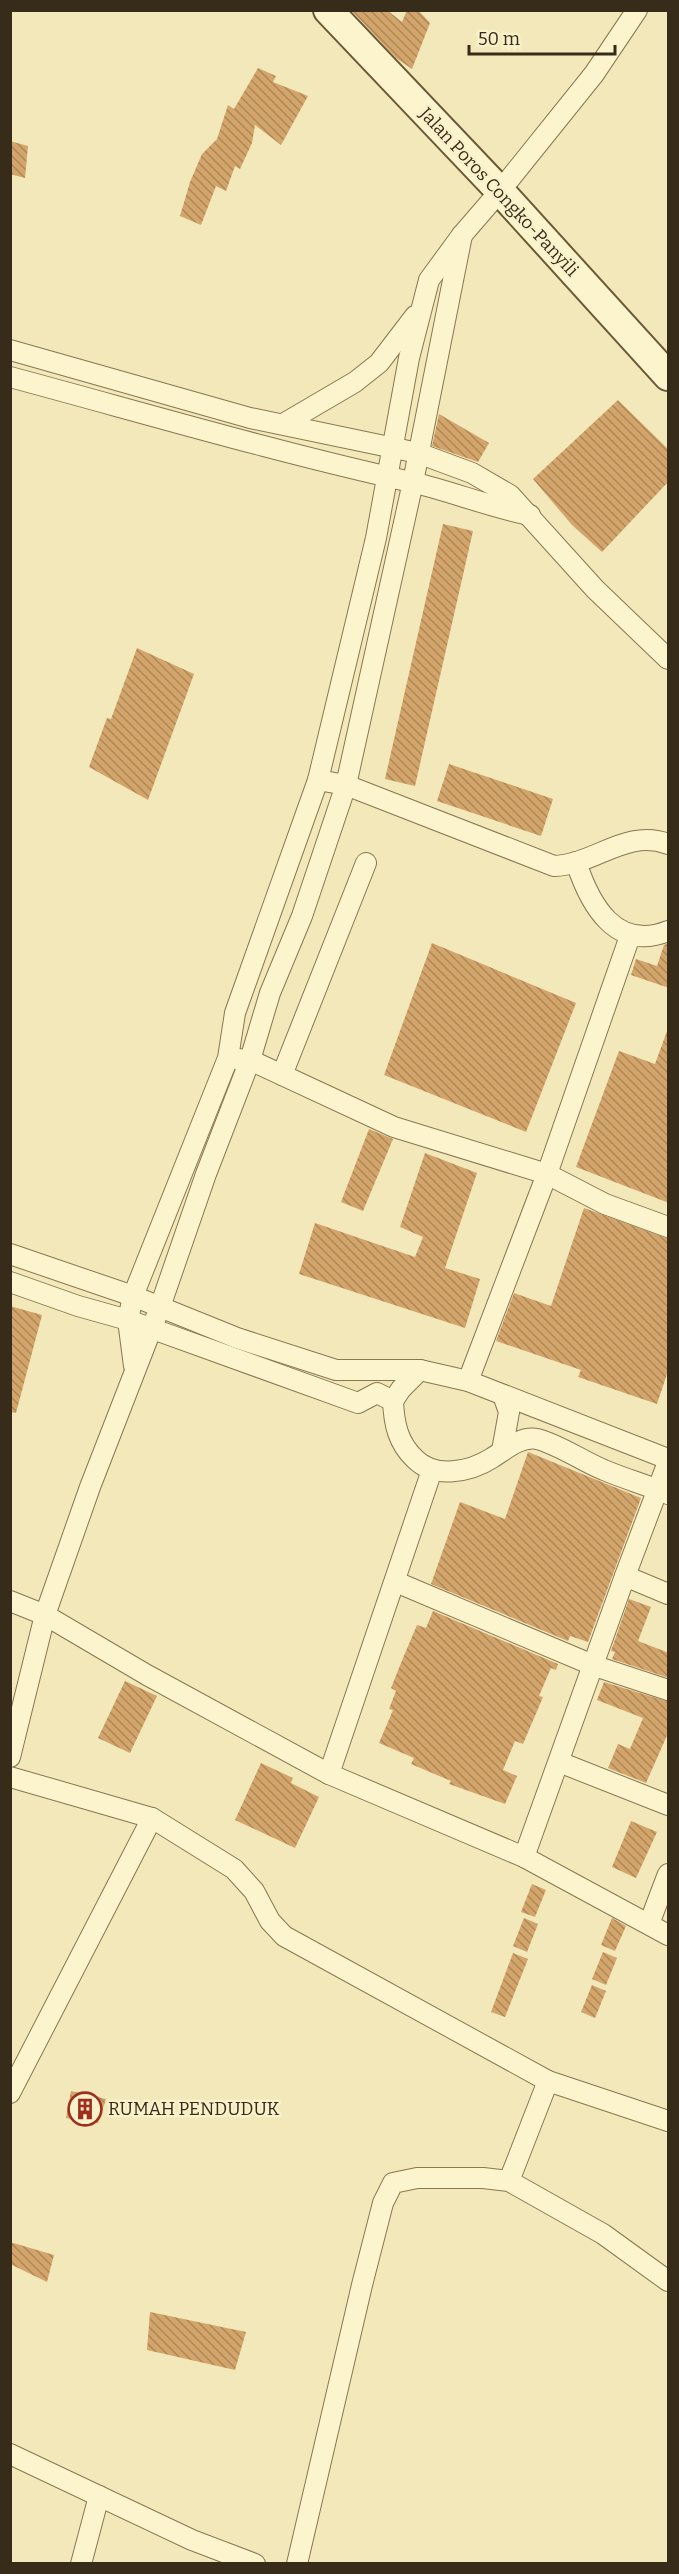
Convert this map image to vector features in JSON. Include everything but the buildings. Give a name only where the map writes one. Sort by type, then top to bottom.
[{"type":"main road","name":"Jalan Poros Congko-Panyili","points":[[328,10],[500,191],[669,376]]},
{"type":"street","points":[[135,1370],[128,1320],[133,1296],[228,1058],[235,1013],[318,780],[388,478],[392,447],[420,311],[429,280],[462,235],[594,74],[637,10]]},
{"type":"street","points":[[10,1757],[45,1615],[250,1060],[270,993],[302,916],[346,785],[413,482],[462,235]]},
{"type":"street","points":[[285,423],[355,381],[379,363],[420,311]]},
{"type":"street","points":[[10,350],[250,418],[285,423],[418,453],[481,478],[510,495],[595,589],[669,658]]},
{"type":"street","points":[[10,377],[240,440],[388,478],[413,482],[498,508],[530,515]]},
{"type":"street","points":[[240,440],[250,418]]},
{"type":"street","points":[[318,780],[346,785],[544,863],[564,866],[630,842],[645,840],[669,844]]},
{"type":"street","points":[[576,862],[587,894],[605,916],[630,936],[648,937],[669,931]]},
{"type":"street","points":[[282,1075],[366,863]]},
{"type":"street","points":[[468,1381],[547,1174],[630,936]]},
{"type":"street","points":[[228,1058],[250,1060],[394,1127],[547,1174],[606,1204],[669,1227]]},
{"type":"street","points":[[10,1254],[133,1296],[237,1338],[336,1370],[420,1370],[468,1381],[669,1461],[663,1492],[625,1576],[595,1666],[524,1857]]},
{"type":"street","points":[[10,1282],[78,1306],[128,1320],[340,1398],[358,1403],[377,1393],[393,1401]]},
{"type":"street","points":[[420,1370],[401,1389],[393,1401],[393,1420],[400,1440],[417,1462],[432,1470],[463,1470],[490,1460],[526,1439],[537,1439],[604,1470],[663,1492]]},
{"type":"street","points":[[502,1451],[509,1412],[503,1395]]},
{"type":"street","points":[[329,1774],[396,1582],[432,1470]]},
{"type":"street","points":[[625,1576],[669,1594]]},
{"type":"street","points":[[396,1582],[595,1666],[669,1690]]},
{"type":"street","points":[[10,1601],[45,1615],[147,1675],[329,1774],[524,1857],[669,1935]]},
{"type":"street","points":[[559,1762],[669,1804]]},
{"type":"street","points":[[10,1777],[152,1818],[234,1869],[254,1891],[270,1922],[284,1936],[548,2081],[669,2121]]},
{"type":"street","points":[[10,2092],[152,1818]]},
{"type":"street","points":[[649,1924],[669,1874]]},
{"type":"street","points":[[509,2181],[548,2081]]},
{"type":"street","points":[[297,2564],[362,2285],[383,2203],[393,2183],[417,2178],[483,2178],[509,2181],[603,2234],[669,2281]]},
{"type":"street","points":[[10,2454],[192,2541],[255,2564]]},
{"type":"street","points":[[81,2564],[99,2496]]},
{"type":"place","name":"RUMAH PENDUDUK","points":[[85,2109]]}]
